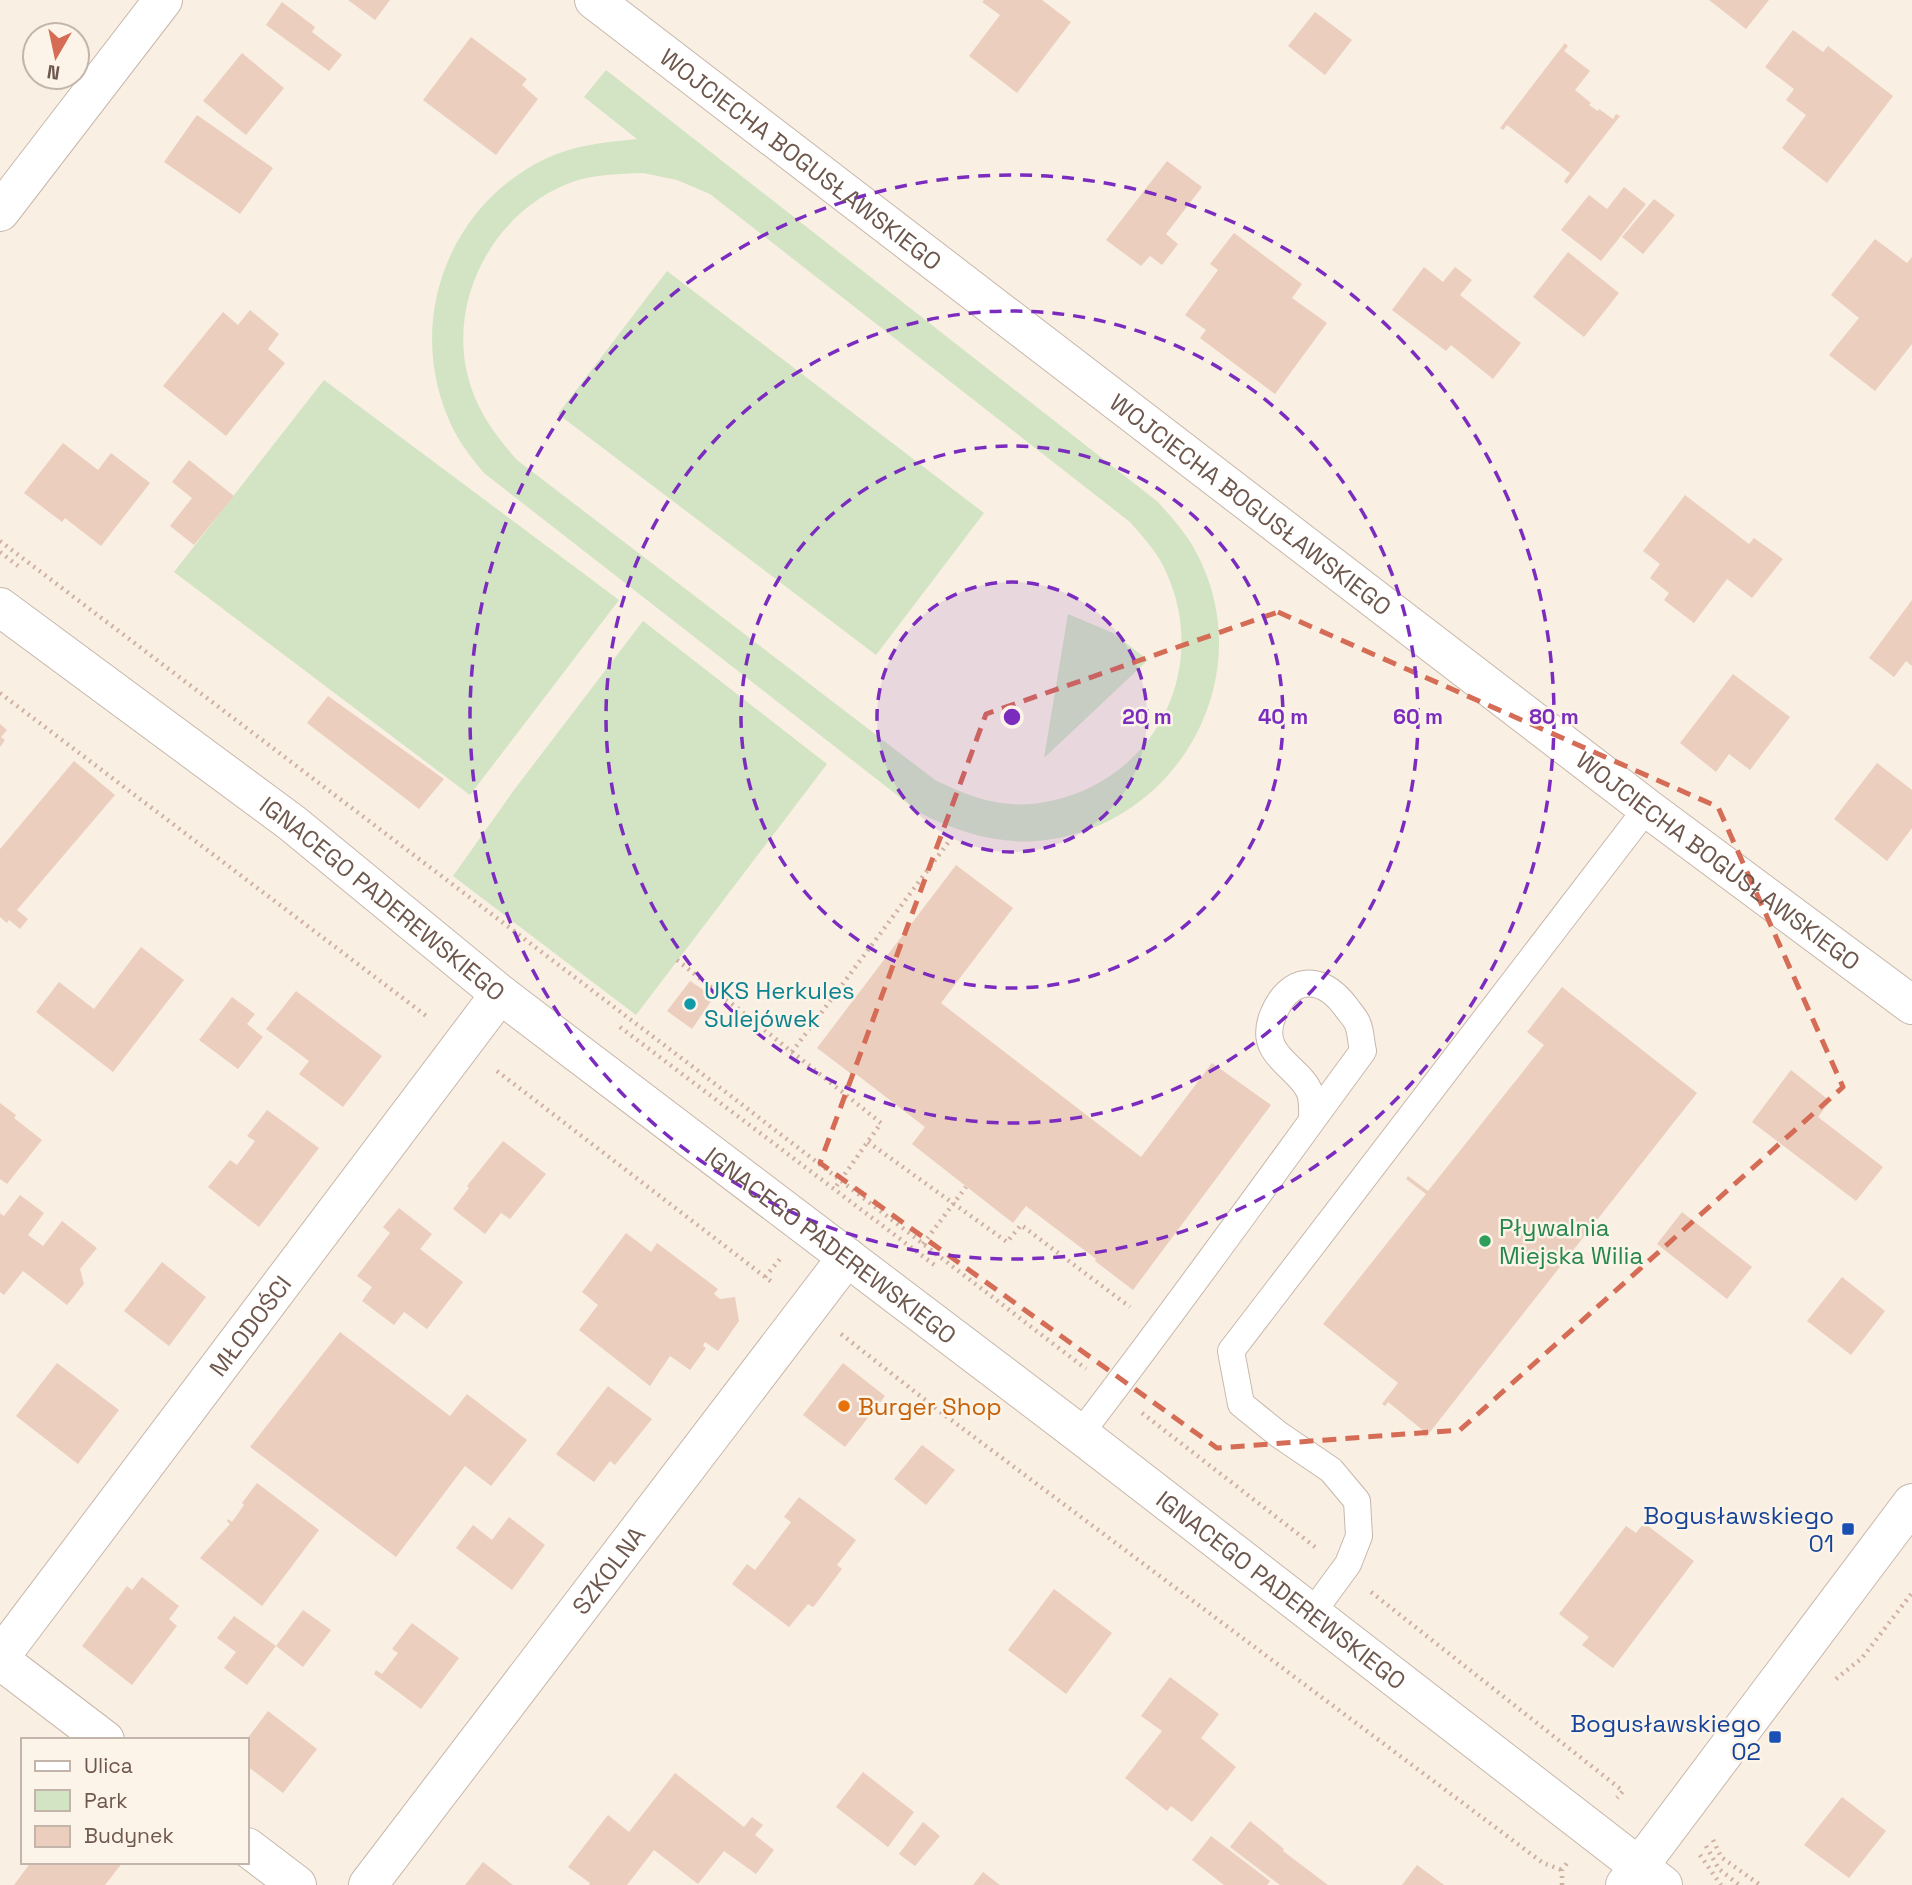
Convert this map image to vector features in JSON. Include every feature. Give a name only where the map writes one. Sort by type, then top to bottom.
[{"type":"street","points":[[0,212],[163,0]]},
{"type":"street","name":"WOJCIECHA BOGUSŁAWSKIEGO","points":[[594,0],[1647,808],[1912,1005]]},
{"type":"street","name":"IGNACEGO PADEREWSKIEGO","points":[[0,607],[292,823],[500,994],[1312,1613],[1642,1879]]},
{"type":"street","name":"MŁODOŚCI","points":[[0,1659],[500,994]]},
{"type":"street","name":"SZKOLNA","points":[[368,1885],[847,1257]]},
{"type":"street","points":[[1642,1879],[1912,1503]]},
{"type":"street","points":[[0,1659],[102,1738]]},
{"type":"street","points":[[248,1848],[297,1885]]},
{"type":"lane","points":[[1312,1613],[1344,1570],[1359,1536],[1357,1501],[1331,1470],[1278,1434],[1241,1404],[1231,1351],[1647,808]]},
{"type":"lane","points":[[1080,1434],[1363,1051],[1358,1024],[1340,999],[1330,988],[1304,983],[1293,988],[1281,1000],[1271,1018],[1270,1035],[1277,1057],[1297,1075],[1309,1092],[1312,1120]]},
{"type":"path","points":[[0,541],[1113,1390],[1623,1791],[1617,1798]]},
{"type":"path","points":[[792,1052],[953,836]]},
{"type":"path","points":[[677,960],[881,1123],[841,1181]]},
{"type":"path","points":[[868,1142],[1007,1242],[1021,1225],[1159,1328]]},
{"type":"path","points":[[923,1244],[966,1187]]},
{"type":"path","points":[[1721,1885],[1700,1855],[1712,1836],[1721,1857],[1760,1885]]},
{"type":"path","points":[[1740,1885],[1748,1876]]},
{"type":"highlighted area","points":[[1278,612],[1718,807],[1843,1087],[1460,1430],[1217,1448],[820,1163],[986,714]]},
{"type":"green space","points":[[606,70],[1158,502],[1182,530],[1201,562],[1216,607],[1219,652],[1212,696],[1195,737],[1170,773],[1137,803],[1098,826],[1053,839],[1035,841],[984,837],[951,827],[920,813],[484,473],[473,459],[450,423],[436,378],[432,340],[435,303],[445,268],[462,234],[484,205],[512,179],[545,159],[567,150],[637,139],[584,97]],"holes":[[[643,173],[677,180],[710,194],[1130,522],[1146,540],[1167,574],[1179,613],[1181,652],[1174,690],[1159,724],[1136,754],[1107,778],[1071,795],[1031,804],[1006,804],[981,799],[935,780],[517,460],[493,430],[480,409],[471,386],[463,343],[465,313],[473,285],[485,258],[502,233],[523,211],[547,194],[575,181]]]},
{"type":"green space","points":[[667,271],[984,513],[876,655],[558,414]]},
{"type":"green space","points":[[324,380],[619,600],[470,795],[174,572]]},
{"type":"green space","points":[[1068,614],[1113,633],[1148,660],[1044,758]]},
{"type":"green space","points":[[643,621],[827,764],[636,1015],[453,876],[514,790]]},
{"type":"building","points":[[348,0],[390,0],[375,20]]},
{"type":"building","points":[[1042,0],[1071,22],[1017,93],[969,56],[1000,15],[982,2]]},
{"type":"building","points":[[1709,0],[1769,0],[1746,29]]},
{"type":"building","points":[[282,2],[315,27],[312,32],[342,55],[329,71],[266,25]]},
{"type":"building","points":[[1315,12],[1352,40],[1325,75],[1288,46]]},
{"type":"building","points":[[1793,30],[1823,52],[1828,46],[1893,96],[1827,183],[1782,148],[1806,115],[1786,100],[1794,89],[1765,67]]},
{"type":"building","points":[[471,37],[527,79],[522,85],[538,99],[496,155],[423,100]]},
{"type":"building","points":[[1565,43],[1568,46],[1564,51],[1590,71],[1575,90],[1598,111],[1599,109],[1613,119],[1616,114],[1620,116],[1567,184],[1564,181],[1570,173],[1507,125],[1503,130],[1500,128]]},
{"type":"building","points":[[242,53],[284,88],[246,135],[203,101]]},
{"type":"building","points":[[197,115],[273,168],[240,214],[164,162]]},
{"type":"building","points":[[1167,161],[1202,187],[1166,234],[1178,244],[1162,265],[1150,256],[1141,266],[1106,240]]},
{"type":"building","points":[[1624,187],[1646,204],[1601,261],[1561,230],[1589,195],[1607,209]]},
{"type":"building","points":[[1654,199],[1675,215],[1643,254],[1622,237]]},
{"type":"building","points":[[1234,233],[1302,284],[1292,298],[1327,323],[1275,394],[1200,338],[1206,330],[1185,315],[1218,270],[1210,264]]},
{"type":"building","points":[[1875,239],[1907,263],[1912,257],[1912,344],[1875,391],[1829,355],[1859,318],[1831,295]]},
{"type":"building","points":[[1568,252],[1619,293],[1584,337],[1533,297]]},
{"type":"building","points":[[1424,267],[1443,282],[1455,267],[1472,280],[1460,295],[1521,343],[1493,379],[1451,345],[1446,351],[1392,310]]},
{"type":"building","points":[[250,310],[279,334],[268,349],[285,363],[226,436],[163,386],[223,312],[238,325]]},
{"type":"building","points":[[63,443],[98,470],[111,453],[150,483],[101,546],[65,518],[62,522],[24,493]]},
{"type":"building","points":[[189,460],[234,496],[194,545],[170,526],[192,498],[172,482]]},
{"type":"building","points":[[1685,495],[1749,544],[1754,538],[1783,559],[1752,598],[1727,579],[1694,623],[1664,600],[1669,593],[1650,578],[1660,564],[1643,551]]},
{"type":"building","points":[[1912,600],[1912,666],[1906,661],[1894,677],[1869,658]]},
{"type":"building","points":[[1733,674],[1790,717],[1750,770],[1729,754],[1716,772],[1680,743]]},
{"type":"building","points":[[328,696],[444,779],[419,809],[307,723]]},
{"type":"building","points":[[0,724],[7,730],[1,737],[5,740],[0,747]]},
{"type":"building","points":[[74,761],[115,795],[17,910],[28,919],[20,929],[0,917],[0,849]]},
{"type":"building","points":[[1877,763],[1912,790],[1912,828],[1887,861],[1834,819]]},
{"type":"building","points":[[956,865],[1013,908],[941,1003],[1141,1157],[1212,1063],[1271,1105],[1133,1290],[1026,1206],[1013,1223],[912,1144],[925,1127],[817,1048]]},
{"type":"building","points":[[141,947],[184,980],[113,1072],[36,1012],[59,982],[94,1009]]},
{"type":"building","name":"UKS Herkules Sulejówek","points":[[690,981],[714,997],[692,1029],[667,1011]]},
{"type":"building","name":"Pływalnia Miejska Wilia","points":[[1562,987],[1697,1093],[1426,1437],[1422,1435],[1425,1432],[1388,1402],[1385,1406],[1382,1404],[1398,1383],[1323,1324],[1426,1194],[1406,1179],[1408,1176],[1428,1191],[1544,1045],[1527,1032]]},
{"type":"building","points":[[296,991],[382,1056],[343,1107],[299,1074],[309,1061],[266,1029]]},
{"type":"building","points":[[232,997],[255,1014],[247,1024],[263,1037],[238,1069],[199,1040]]},
{"type":"building","points":[[1791,1070],[1830,1101],[1818,1117],[1883,1167],[1856,1201],[1752,1122]]},
{"type":"building","points":[[0,1103],[42,1140],[7,1184],[0,1179]]},
{"type":"building","points":[[267,1110],[319,1148],[259,1227],[208,1187],[230,1160],[237,1165],[255,1141],[247,1136]]},
{"type":"building","points":[[503,1141],[546,1174],[510,1219],[501,1213],[485,1234],[453,1209],[469,1188],[467,1186]]},
{"type":"building","points":[[20,1195],[44,1213],[28,1235],[43,1246],[62,1221],[97,1248],[80,1269],[84,1284],[67,1305],[23,1271],[4,1295],[0,1292],[0,1213],[4,1216]]},
{"type":"building","points":[[399,1208],[432,1234],[420,1249],[463,1282],[427,1329],[404,1312],[394,1325],[362,1301],[372,1287],[357,1276],[390,1233],[383,1227]]},
{"type":"building","points":[[1682,1212],[1752,1267],[1727,1299],[1657,1244]]},
{"type":"building","points":[[626,1233],[651,1252],[657,1243],[718,1289],[714,1294],[720,1299],[735,1297],[739,1321],[718,1351],[705,1342],[703,1346],[706,1348],[690,1370],[670,1356],[650,1386],[579,1330],[598,1305],[582,1292]]},
{"type":"building","points":[[162,1262],[206,1297],[169,1346],[124,1311]]},
{"type":"building","points":[[1842,1277],[1885,1311],[1851,1355],[1807,1321]]},
{"type":"building","points":[[340,1332],[450,1416],[467,1394],[527,1440],[491,1486],[465,1466],[396,1557],[250,1447]]},
{"type":"building","points":[[57,1363],[119,1410],[78,1464],[16,1416]]},
{"type":"building","name":"Burger Shop","points":[[843,1363],[885,1396],[845,1447],[803,1415]]},
{"type":"building","points":[[608,1386],[652,1419],[615,1465],[610,1461],[594,1482],[556,1454]]},
{"type":"building","points":[[922,1445],[955,1470],[926,1505],[894,1479]]},
{"type":"building","points":[[257,1483],[319,1530],[262,1606],[200,1558],[230,1524],[228,1519],[232,1522]]},
{"type":"building","points":[[799,1497],[856,1540],[837,1565],[842,1569],[815,1605],[813,1607],[808,1604],[789,1627],[732,1584],[747,1564],[755,1570],[762,1561],[791,1522],[784,1517]]},
{"type":"building","points":[[509,1517],[545,1545],[512,1590],[456,1548],[473,1525],[492,1540]]},
{"type":"building","points":[[1644,1523],[1694,1561],[1613,1668],[1582,1645],[1589,1637],[1559,1614],[1626,1526],[1636,1533]]},
{"type":"building","points":[[142,1577],[179,1606],[169,1619],[177,1626],[132,1685],[82,1646],[127,1586],[132,1590]]},
{"type":"building","points":[[1054,1589],[1112,1633],[1066,1694],[1008,1650]]},
{"type":"building","points":[[303,1610],[331,1630],[303,1667],[276,1646]]},
{"type":"building","points":[[234,1616],[276,1646],[247,1685],[224,1668],[236,1652],[217,1638]]},
{"type":"building","points":[[412,1623],[459,1658],[421,1709],[374,1674],[376,1670],[382,1674],[398,1653],[392,1649]]},
{"type":"building","points":[[1170,1677],[1219,1714],[1201,1738],[1236,1767],[1192,1822],[1171,1806],[1167,1811],[1125,1778],[1162,1731],[1141,1716]]},
{"type":"building","points":[[268,1711],[317,1749],[283,1793],[248,1767],[248,1738]]},
{"type":"building","points":[[863,1772],[914,1812],[888,1847],[836,1807]]},
{"type":"building","points":[[675,1773],[744,1827],[752,1817],[763,1825],[755,1835],[774,1850],[756,1874],[724,1851],[698,1884],[654,1850],[627,1885],[589,1885],[590,1883],[568,1867],[608,1815],[629,1832]]},
{"type":"building","points":[[1842,1797],[1886,1831],[1849,1878],[1804,1845]]},
{"type":"building","points":[[1250,1821],[1284,1849],[1283,1851],[1328,1885],[1280,1885],[1230,1847]]},
{"type":"building","points":[[923,1822],[940,1836],[915,1866],[899,1854]]},
{"type":"building","points":[[1211,1836],[1270,1881],[1267,1885],[1224,1885],[1192,1860]]},
{"type":"building","points":[[483,1862],[513,1885],[465,1885]]},
{"type":"building","points":[[30,1864],[121,1864],[105,1885],[14,1885]]},
{"type":"building","points":[[1417,1865],[1444,1885],[1402,1885]]},
{"type":"building","points":[[983,1872],[1000,1885],[973,1885]]},
{"type":"place","name":"UKS Herkules Sulejówek","points":[[690,1004]]},
{"type":"place","name":"Pływalnia Miejska Wilia","points":[[1485,1241]]},
{"type":"place","name":"Burger Shop","points":[[844,1406]]},
{"type":"place","name":"Bogusławskiego 01","points":[[1848,1529]]},
{"type":"place","name":"Bogusławskiego 02","points":[[1775,1737]]}]
